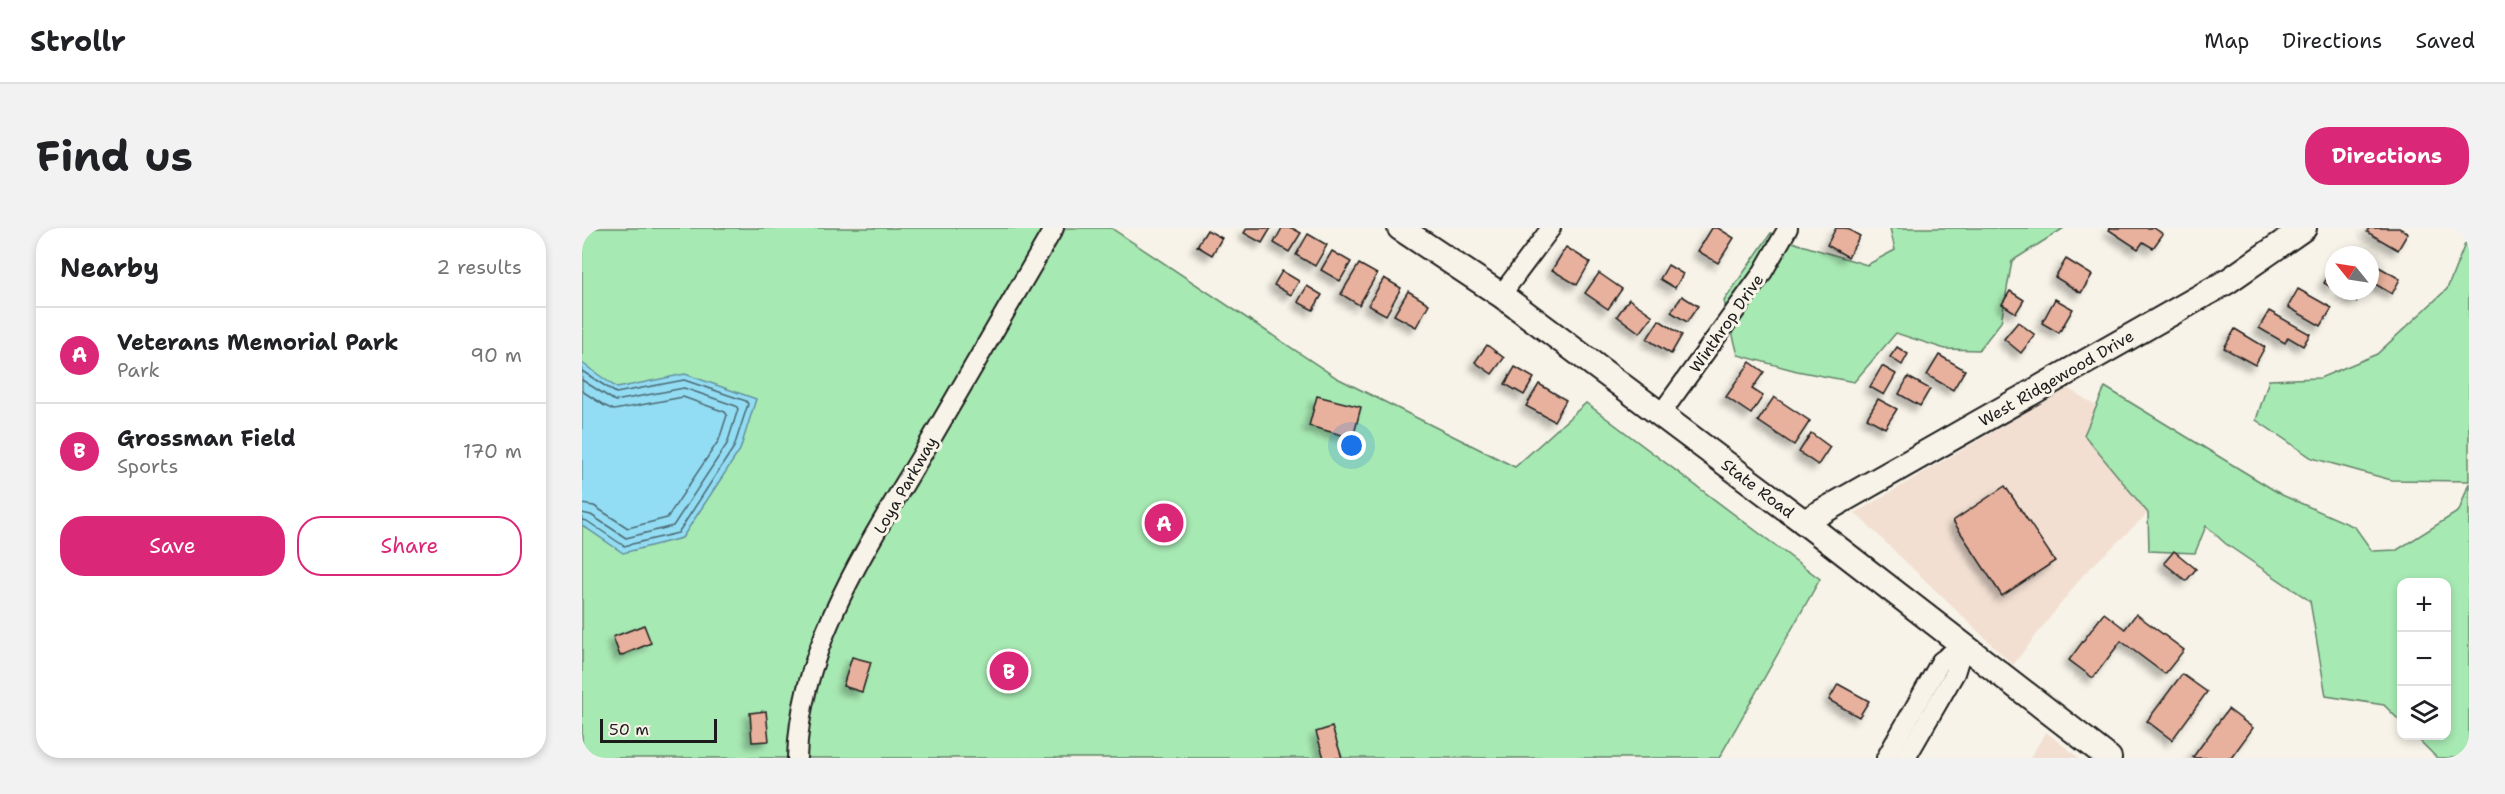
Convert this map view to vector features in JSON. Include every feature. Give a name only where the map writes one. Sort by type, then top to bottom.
[{"type":"main road","name":"State Road","points":[[1400,228],[1500,295],[1804,522],[2109,758]]},
{"type":"main road","name":"West Ridgewood Drive","points":[[1804,522],[2228,281],[2304,228]]},
{"type":"street","name":"Loya Parkway","points":[[797,758],[800,720],[806,692],[821,643],[834,613],[899,494],[1054,228]]},
{"type":"street","points":[[1500,295],[1551,228]]},
{"type":"street","name":"Winthrop Drive","points":[[1660,415],[1761,275],[1788,228]]},
{"type":"street","points":[[1886,758],[1941,662],[1964,644]]},
{"type":"street","points":[[1906,758],[1955,673],[1964,644]]},
{"type":"shaded area","points":[[2067,388],[2097,406],[2084,435],[2148,513],[2084,574],[2013,665],[1855,513]]},
{"type":"shaded area","points":[[2046,732],[2079,758],[2030,758]]},
{"type":"green space","points":[[582,228],[1111,228],[1337,378],[1515,467],[1586,403],[1820,579],[1719,758],[582,758]]},
{"type":"green space","points":[[1890,228],[2064,228],[2012,261],[2001,322],[1979,350],[1945,349],[1896,333],[1854,382],[1797,371],[1738,355],[1724,301],[1771,233],[1798,244],[1867,265],[1895,250]]},
{"type":"green space","points":[[2469,242],[2469,481],[2391,480],[2312,458],[2256,420],[2269,380],[2320,378],[2377,354],[2447,289],[2465,244]]},
{"type":"green space","points":[[2105,387],[2282,495],[2355,527],[2372,551],[2397,550],[2459,511],[2469,483],[2469,758],[2437,758],[2419,740],[2451,740],[2451,578],[2397,578],[2397,718],[2384,705],[2326,696],[2310,601],[2226,544],[2206,526],[2195,553],[2149,551],[2148,513],[2084,435]]},
{"type":"water","points":[[582,363],[617,388],[685,374],[756,399],[740,450],[682,538],[623,553],[582,525]]},
{"type":"building","points":[[1247,228],[1271,228],[1262,243],[1244,233]]},
{"type":"building","points":[[1282,228],[1292,228],[1301,233],[1289,252],[1274,243]]},
{"type":"building","points":[[1712,228],[1718,228],[1734,238],[1718,263],[1698,251]]},
{"type":"building","points":[[1836,228],[1846,228],[1860,236],[1848,257],[1827,245]]},
{"type":"building","points":[[2110,228],[2154,228],[2163,234],[2153,248],[2143,242],[2138,249],[2109,230]]},
{"type":"building","points":[[2369,228],[2399,228],[2408,233],[2398,250],[2367,232]]},
{"type":"building","points":[[1207,230],[1222,238],[1212,255],[1197,246]]},
{"type":"building","points":[[1308,234],[1327,245],[1315,266],[1296,255]]},
{"type":"building","points":[[1566,247],[1590,262],[1577,285],[1552,270]]},
{"type":"building","points":[[1332,251],[1351,262],[1340,281],[1321,270]]},
{"type":"building","points":[[2066,259],[2092,275],[2081,293],[2055,277]]},
{"type":"building","points":[[1359,264],[1377,274],[1359,305],[1341,294]]},
{"type":"building","points":[[1668,265],[1683,274],[1675,288],[1660,279]]},
{"type":"building","points":[[2379,267],[2400,279],[2392,294],[2379,286]]},
{"type":"building","points":[[1282,271],[1299,281],[1291,295],[1274,285]]},
{"type":"building","points":[[1599,273],[1622,289],[1608,309],[1585,293]]},
{"type":"building","points":[[1384,278],[1401,288],[1386,315],[1368,305]]},
{"type":"building","points":[[1307,286],[1322,295],[1313,310],[1298,302]]},
{"type":"building","points":[[2298,289],[2332,308],[2321,326],[2288,307]]},
{"type":"building","points":[[1408,291],[1429,304],[1416,327],[1394,315]]},
{"type":"building","points":[[2010,291],[2024,300],[2016,313],[2002,304]]},
{"type":"building","points":[[1682,296],[1698,306],[1687,322],[1671,312]]},
{"type":"building","points":[[1629,299],[1653,316],[1640,333],[1617,316]]},
{"type":"building","points":[[2055,299],[2073,309],[2059,333],[2042,323]]},
{"type":"building","points":[[2269,311],[2310,334],[2303,346],[2288,337],[2285,343],[2259,328]]},
{"type":"building","points":[[1659,320],[1682,335],[1671,354],[1647,339]]},
{"type":"building","points":[[2018,322],[2035,335],[2021,353],[2004,339]]},
{"type":"building","points":[[2235,329],[2265,347],[2255,365],[2224,348]]},
{"type":"building","points":[[1487,345],[1504,358],[1492,374],[1475,362]]},
{"type":"building","points":[[1897,347],[1908,354],[1902,365],[1890,357]]},
{"type":"building","points":[[1939,355],[1965,370],[1953,390],[1927,375]]},
{"type":"building","points":[[1750,362],[1764,372],[1752,389],[1763,396],[1751,414],[1726,397]]},
{"type":"building","points":[[1882,366],[1896,374],[1884,395],[1870,387]]},
{"type":"building","points":[[1515,367],[1534,378],[1524,395],[1505,384]]},
{"type":"building","points":[[1908,377],[1930,389],[1920,406],[1899,394]]},
{"type":"building","points":[[1539,384],[1566,400],[1554,421],[1526,406]]},
{"type":"building","points":[[1317,396],[1361,407],[1353,438],[1309,426]]},
{"type":"building","points":[[1774,397],[1810,421],[1794,445],[1758,421]]},
{"type":"building","points":[[1878,399],[1897,409],[1885,428],[1867,418]]},
{"type":"building","points":[[1811,433],[1830,447],[1818,465],[1799,452]]},
{"type":"building","points":[[2005,486],[2055,561],[2002,596],[1953,521]]},
{"type":"building","points":[[2174,551],[2196,569],[2186,581],[2164,563]]},
{"type":"building","points":[[2104,613],[2125,629],[2136,614],[2184,650],[2165,674],[2121,641],[2093,678],[2069,660]]},
{"type":"building","points":[[644,625],[651,643],[620,656],[613,637]]},
{"type":"building","points":[[852,657],[871,662],[862,692],[843,686]]},
{"type":"building","points":[[2182,674],[2207,692],[2172,740],[2147,721]]},
{"type":"building","points":[[1838,684],[1869,701],[1859,717],[1829,700]]},
{"type":"building","points":[[2228,709],[2253,728],[2231,758],[2194,758],[2193,757]]},
{"type":"building","points":[[766,711],[769,741],[752,742],[750,713]]},
{"type":"building","points":[[1332,727],[1342,758],[1324,758],[1316,732]]},
{"type":"place","name":"Veterans Memorial Park","points":[[1164,523]]},
{"type":"place","name":"Grossman Field","points":[[1009,671]]}]
